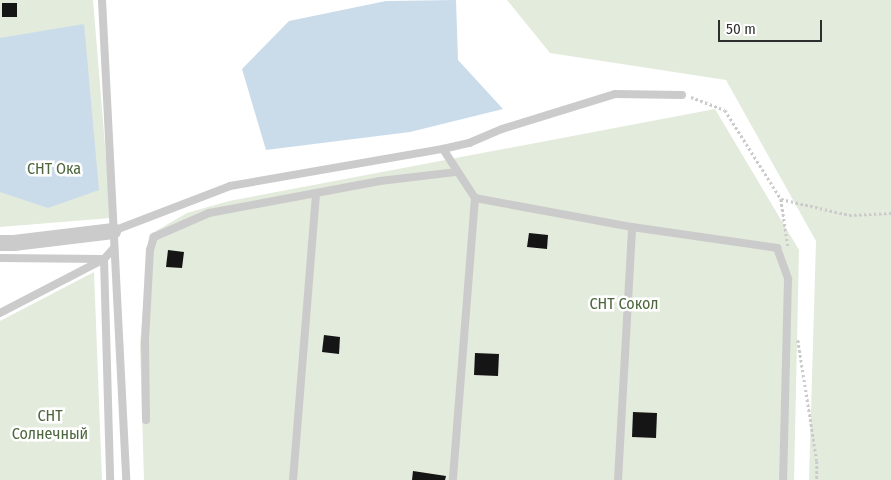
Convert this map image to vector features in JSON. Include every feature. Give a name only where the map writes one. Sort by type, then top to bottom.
[{"type":"street","points":[[0,243],[113,231]]},
{"type":"lane","points":[[102,0],[126,480]]},
{"type":"lane","points":[[113,231],[230,186],[444,149],[468,143],[502,129],[615,94],[682,95]]},
{"type":"lane","points":[[444,149],[475,198],[453,480]]},
{"type":"lane","points":[[146,420],[145,341],[150,250],[154,237],[209,213],[380,181],[458,172]]},
{"type":"lane","points":[[293,480],[316,193]]},
{"type":"lane","points":[[475,198],[632,227],[777,248],[788,279],[783,480]]},
{"type":"lane","points":[[618,480],[632,227]]},
{"type":"lane","points":[[0,312],[104,259],[114,248]]},
{"type":"lane","points":[[0,258],[104,259]]},
{"type":"lane","points":[[104,259],[110,480]]},
{"type":"path","points":[[682,95],[702,100],[725,110],[781,198],[788,248]]},
{"type":"path","points":[[781,198],[849,215],[891,213]]},
{"type":"path","points":[[798,337],[817,461],[817,480]]},
{"type":"green space","name":"СНТ Ока","points":[[0,0],[93,0],[111,218],[0,227]]},
{"type":"green space","points":[[507,0],[891,0],[891,480],[809,480],[816,241],[726,80],[550,53]]},
{"type":"green space","name":"СНТ Сокол","points":[[715,109],[799,250],[794,480],[144,480],[140,345],[149,235],[187,213],[229,201]]},
{"type":"green space","name":"СНТ Солнечный","points":[[94,272],[102,480],[0,480],[0,321]]},
{"type":"water","points":[[456,0],[458,60],[503,109],[410,132],[266,150],[242,69],[289,21],[386,1]]},
{"type":"water","name":"СНТ Ока","points":[[84,24],[99,190],[48,208],[0,192],[0,38]]},
{"type":"building","points":[[2,3],[17,3],[17,17],[2,17]]},
{"type":"building","points":[[529,233],[548,235],[547,249],[527,247]]},
{"type":"building","points":[[168,250],[184,252],[182,268],[166,267]]},
{"type":"building","points":[[324,335],[340,337],[339,354],[322,352]]},
{"type":"building","points":[[475,353],[499,354],[498,376],[474,375]]},
{"type":"building","points":[[633,412],[657,413],[656,438],[632,437]]},
{"type":"building","points":[[413,471],[446,476],[445,480],[412,480]]}]
